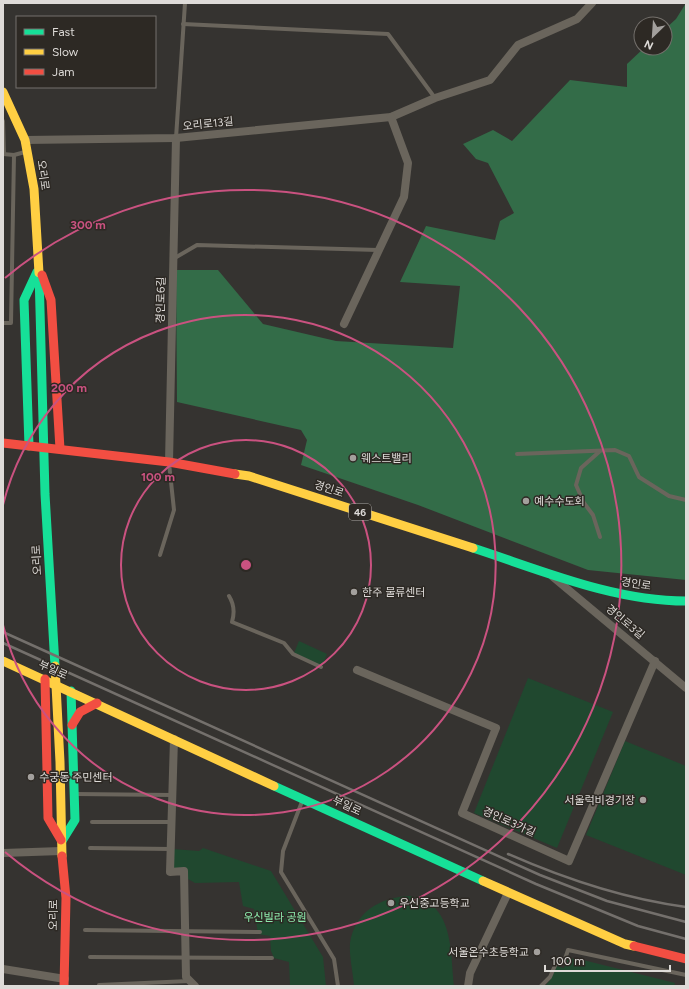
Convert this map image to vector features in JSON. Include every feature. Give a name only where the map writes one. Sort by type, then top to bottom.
[{"type":"main road","name":"오리로","points":[[3,92],[25,140],[34,189],[39,267],[45,494],[60,762],[61,851],[66,898],[65,982]]},
{"type":"main road","name":"오리로","points":[[30,446],[24,300],[39,267]]},
{"type":"main road","name":"오리로","points":[[39,267],[51,300],[60,449]]},
{"type":"main road","name":"경인로","points":[[3,443],[169,462],[249,476],[549,573],[616,593],[668,601],[686,601]]},
{"type":"main road","name":"부일로","points":[[3,660],[508,893],[625,944],[686,958]]},
{"type":"main road","points":[[45,679],[48,818],[62,841],[75,820],[71,691]]},
{"type":"main road","points":[[72,727],[75,718],[80,712],[97,703]]},
{"type":"main road","points":[[46,744],[49,737],[59,732],[65,734],[72,744]]},
{"type":"street","name":"오리로13길","points":[[25,140],[176,138],[391,117],[435,98],[490,80],[518,45],[577,19],[592,3]]},
{"type":"street","points":[[344,324],[404,197],[408,163],[391,117]]},
{"type":"street","name":"경인로6길","points":[[169,462],[176,138]]},
{"type":"street","name":"경인로3길","points":[[549,573],[686,688]]},
{"type":"street","name":"경인로3가길","points":[[357,670],[496,728],[462,812],[569,861],[655,661]]},
{"type":"street","points":[[174,739],[170,872],[184,871],[186,977],[192,983]]},
{"type":"street","points":[[3,853],[61,851]]},
{"type":"street","points":[[468,986],[470,973],[508,893]]},
{"type":"street","name":"오리로","points":[[3,969],[65,982]]},
{"type":"lane","points":[[176,138],[185,3]]},
{"type":"lane","points":[[183,24],[388,34],[435,98]]},
{"type":"lane","points":[[3,121],[3,154],[14,155],[28,151]]},
{"type":"lane","points":[[3,323],[11,323],[14,155]]},
{"type":"lane","points":[[173,259],[197,245],[379,250]]},
{"type":"lane","points":[[517,454],[615,450],[629,456],[639,477],[669,496],[686,500]]},
{"type":"lane","points":[[599,451],[581,468],[576,485],[584,503],[593,516],[600,537]]},
{"type":"lane","points":[[160,554],[174,510],[169,462]]},
{"type":"lane","points":[[229,596],[233,602],[234,608],[232,622],[284,643],[293,654],[320,667]]},
{"type":"lane","points":[[74,794],[172,795]]},
{"type":"lane","points":[[303,799],[284,851],[281,872],[334,959],[338,986]]},
{"type":"lane","points":[[92,822],[172,822]]},
{"type":"lane","points":[[90,848],[171,849]]},
{"type":"lane","points":[[85,930],[260,932]]},
{"type":"lane","points":[[541,986],[550,977],[557,961],[564,962],[568,950],[686,975]]},
{"type":"lane","points":[[90,957],[272,958]]},
{"type":"lane","points":[[98,985],[192,983]]},
{"type":"green space","points":[[686,3],[686,580],[588,570],[418,505],[301,465],[307,440],[301,430],[177,402],[176,270],[218,270],[263,324],[336,341],[453,348],[460,286],[400,282],[426,226],[495,240],[500,221],[514,213],[488,163],[476,159],[463,144],[493,130],[512,141],[570,80],[627,87],[627,64],[636,56],[673,56],[673,22]]},
{"type":"green space","points":[[299,641],[327,654],[322,666],[294,653]]},
{"type":"green space","points":[[528,678],[613,712],[557,848],[474,813]]},
{"type":"green space","name":"서울럭비경기장","points":[[625,741],[686,766],[686,875],[586,835]]},
{"type":"green space","name":"우신빌라 공원","points":[[203,848],[271,871],[323,957],[326,986],[290,986],[289,962],[274,958],[271,951],[270,936],[258,934],[254,909],[243,906],[239,882],[195,883],[174,871],[172,849],[199,851]]},
{"type":"green space","points":[[410,896],[430,904],[441,916],[448,934],[454,986],[354,986],[350,943],[357,923],[363,915],[379,903],[389,899]]},
{"type":"green space","points":[[568,958],[583,960],[675,983],[674,986],[545,986],[550,980],[557,966],[564,968]]},
{"type":"railway","points":[[3,632],[540,875],[607,901],[686,922]]},
{"type":"railway","points":[[3,643],[536,884],[638,926],[686,939]]},
{"type":"railway","points":[[508,854],[551,872],[595,887],[640,899],[686,907]]},
{"type":"traffic: fast","points":[[29,446],[24,300],[37,272]]},
{"type":"traffic: fast","points":[[39,273],[45,494],[55,666]]},
{"type":"traffic: fast","points":[[473,548],[578,583],[604,590],[659,600],[686,601]]},
{"type":"traffic: fast","points":[[62,841],[75,820],[71,691]]},
{"type":"traffic: fast","points":[[274,786],[483,881]]},
{"type":"traffic: slow","points":[[3,92],[25,140],[34,189],[39,273]]},
{"type":"traffic: slow","points":[[235,474],[249,476],[473,548]]},
{"type":"traffic: slow","points":[[3,661],[274,786]]},
{"type":"traffic: slow","points":[[55,666],[60,762],[62,856]]},
{"type":"traffic: slow","points":[[483,881],[625,944],[634,946]]},
{"type":"traffic: jam","points":[[42,275],[51,300],[60,449]]},
{"type":"traffic: jam","points":[[3,443],[169,462],[235,474]]},
{"type":"traffic: jam","points":[[45,679],[48,818],[61,840]]},
{"type":"traffic: jam","points":[[72,725],[80,712],[97,703]]},
{"type":"traffic: jam","points":[[62,856],[66,898],[64,986]]},
{"type":"traffic: jam","points":[[634,946],[686,959]]},
{"type":"place","name":"웨스트밸리","points":[[353,458]]},
{"type":"place","name":"예수수도회","points":[[526,501]]},
{"type":"place","name":"한주 물류센터","points":[[354,592]]},
{"type":"place","name":"수궁동 주민센터","points":[[31,777]]},
{"type":"place","name":"서울럭비경기장","points":[[643,800]]},
{"type":"place","name":"우신중고등학교","points":[[391,903]]},
{"type":"place","name":"서울온수초등학교","points":[[537,952]]}]
